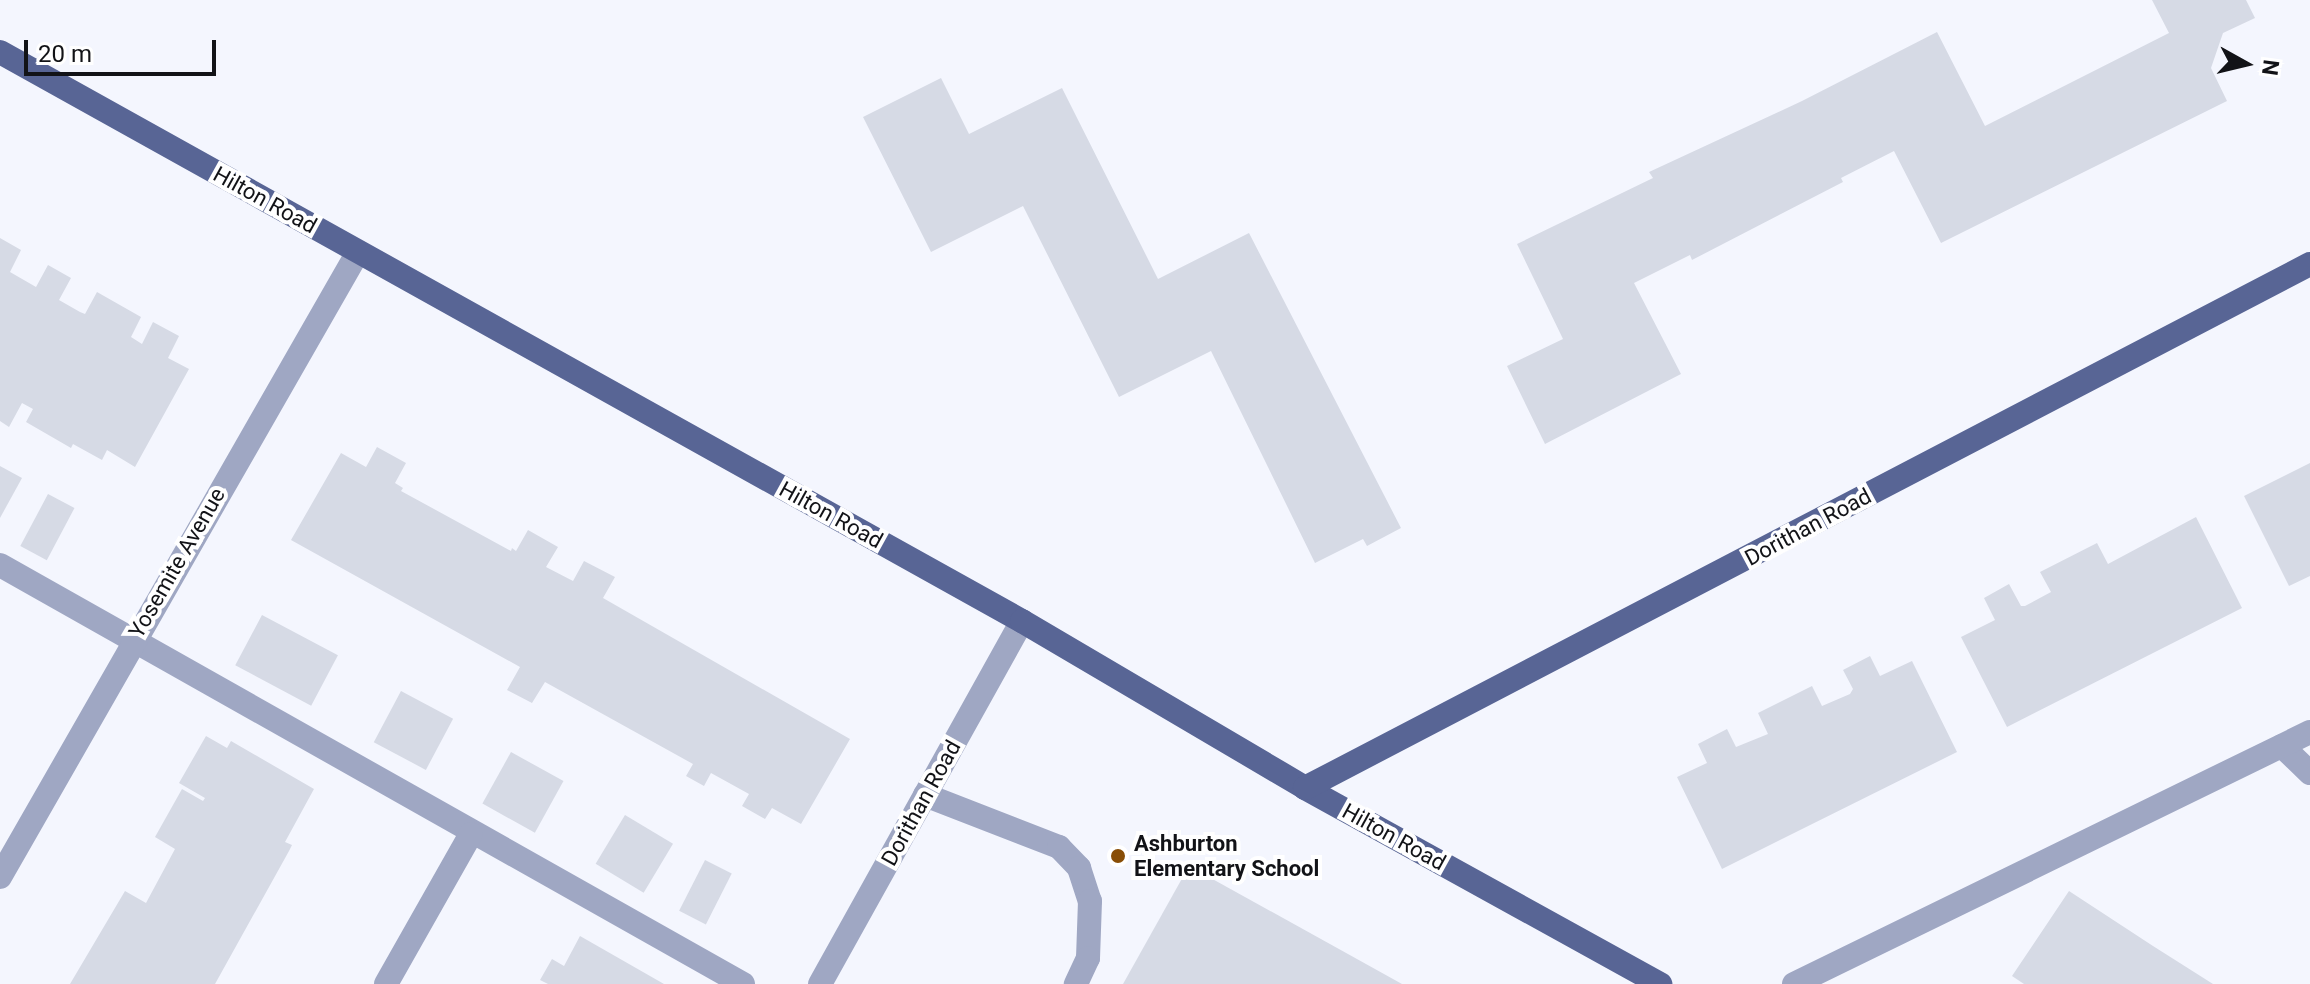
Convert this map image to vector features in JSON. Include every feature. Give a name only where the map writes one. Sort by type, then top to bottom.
[{"type":"main road","name":"Hilton Road","points":[[0,52],[1022,621],[1305,788],[1660,984]]},
{"type":"main road","name":"Dorithan Road","points":[[1305,788],[2310,264]]},
{"type":"street","name":"Yosemite Avenue","points":[[0,877],[132,640],[358,252]]},
{"type":"street","points":[[0,565],[471,834],[743,984]]},
{"type":"street","name":"Dorithan Road","points":[[820,984],[1022,621]]},
{"type":"street","points":[[1794,984],[2310,732]]},
{"type":"street","points":[[2282,746],[2310,773]]},
{"type":"street","points":[[925,795],[1059,847],[1079,868],[1090,901],[1088,958],[1076,984]]},
{"type":"street","points":[[386,984],[471,834]]},
{"type":"building","points":[[2152,0],[2246,0],[2255,18],[2223,33],[2211,68],[2227,101],[1941,243],[1894,151],[1841,178],[1843,182],[1692,260],[1690,255],[1634,283],[1681,374],[1545,444],[1507,366],[1563,339],[1517,244],[1653,178],[1649,172],[1802,101],[1937,32],[1985,126],[2169,33]]},
{"type":"building","points":[[941,78],[969,134],[1062,88],[1158,279],[1249,233],[1401,528],[1367,546],[1363,539],[1315,563],[1211,351],[1119,397],[1023,206],[931,252],[863,117]]},
{"type":"building","points":[[0,238],[21,250],[10,272],[36,287],[48,265],[71,278],[59,300],[80,312],[85,314],[97,292],[141,317],[131,337],[142,344],[153,322],[179,336],[168,358],[189,369],[135,467],[107,450],[102,460],[73,444],[71,448],[26,422],[33,409],[22,403],[9,427],[0,421]]},
{"type":"building","points":[[377,447],[406,463],[395,483],[403,488],[401,491],[511,551],[512,548],[516,551],[528,530],[558,547],[546,567],[573,581],[584,561],[615,577],[603,598],[850,739],[801,824],[772,808],[765,819],[742,806],[749,794],[711,773],[704,786],[686,776],[693,764],[545,682],[532,703],[507,690],[520,667],[291,540],[341,453],[366,467]]},
{"type":"building","points":[[2310,463],[2310,576],[2289,586],[2244,496]]},
{"type":"building","points":[[0,466],[22,478],[0,518]]},
{"type":"building","points":[[48,494],[74,508],[47,560],[20,546]]},
{"type":"building","points":[[2196,517],[2242,608],[2007,727],[1961,637],[1995,620],[1984,598],[2009,584],[2021,606],[2025,606],[2051,592],[2040,572],[2097,543],[2108,564]]},
{"type":"building","points":[[262,615],[338,655],[311,706],[235,665]]},
{"type":"building","points":[[1870,656],[1880,676],[1912,661],[1957,752],[1722,869],[1677,777],[1707,763],[1698,744],[1727,729],[1736,747],[1768,734],[1758,713],[1812,686],[1822,706],[1850,694],[1853,689],[1843,670]]},
{"type":"building","points":[[401,691],[453,719],[426,770],[374,742]]},
{"type":"building","points":[[206,736],[227,748],[231,741],[314,789],[285,842],[292,845],[289,851],[215,984],[70,984],[125,891],[146,903],[175,849],[155,837],[182,789],[203,801],[205,798],[179,783]]},
{"type":"building","points":[[511,752],[563,781],[535,833],[482,804]]},
{"type":"building","points":[[625,815],[673,844],[644,893],[596,864]]},
{"type":"building","points":[[705,860],[732,874],[706,924],[679,911]]},
{"type":"building","points":[[1189,866],[1402,984],[1123,984]]},
{"type":"building","points":[[2069,891],[2213,984],[2024,984],[2012,976]]},
{"type":"building","points":[[580,936],[664,984],[548,984],[540,980],[552,959],[564,966]]},
{"type":"place","name":"Ashburton Elementary School","points":[[1118,856]]}]
